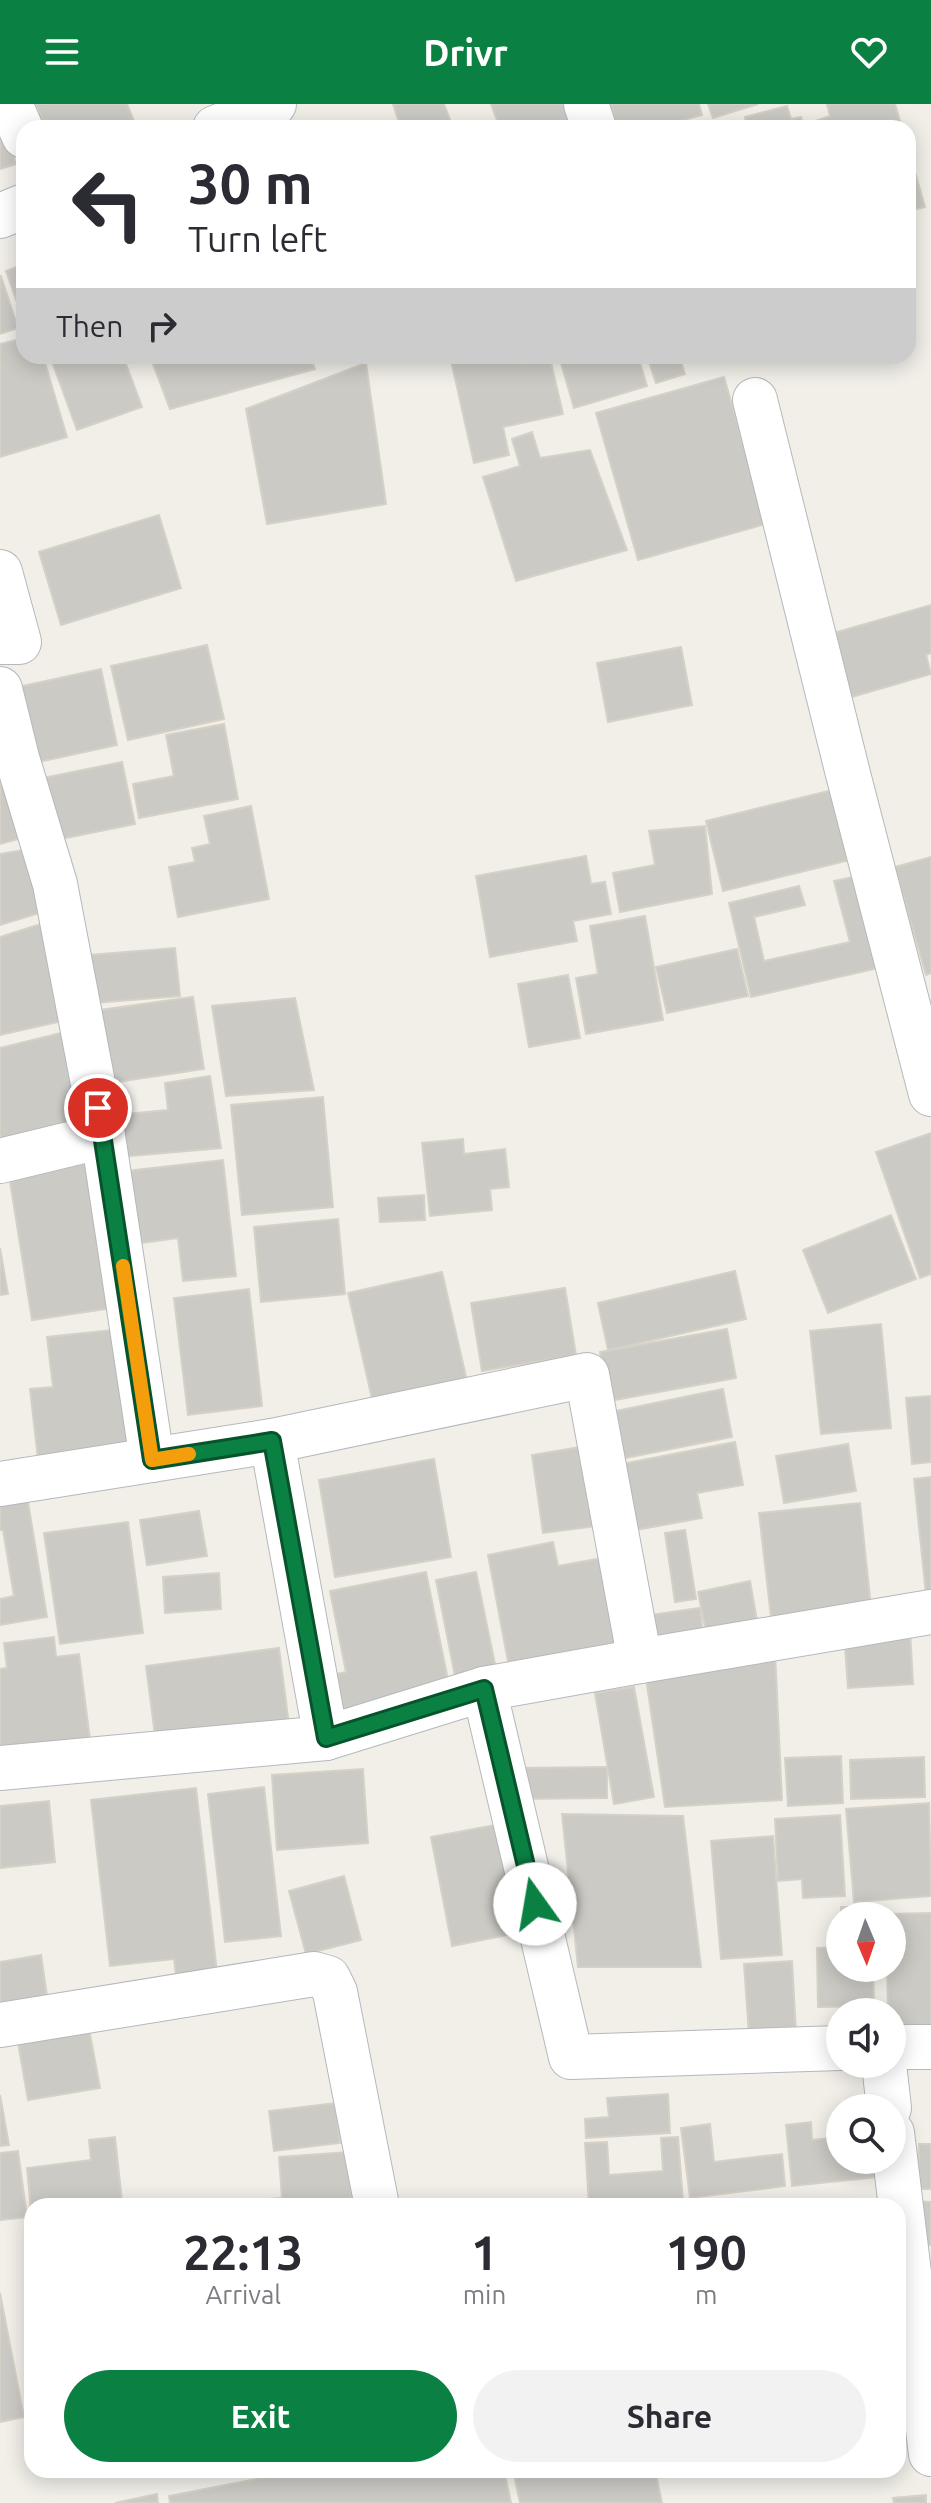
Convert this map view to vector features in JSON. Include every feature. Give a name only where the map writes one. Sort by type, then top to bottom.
[{"type":"street","points":[[225,118],[274,104]]},
{"type":"street","points":[[755,400],[931,1094]]},
{"type":"street","points":[[0,572],[19,642],[0,642]]},
{"type":"street","points":[[0,689],[55,884],[103,1136],[152,1460]]},
{"type":"street","points":[[0,1161],[103,1136]]},
{"type":"street","points":[[0,1484],[272,1441],[587,1375],[640,1661]]},
{"type":"street","points":[[272,1441],[326,1738]]},
{"type":"street","points":[[0,1768],[326,1738],[484,1689],[931,1612]]},
{"type":"street","points":[[484,1689],[571,2057],[826,2048]]},
{"type":"street","points":[[0,2025],[314,1974],[328,1978],[335,1992],[375,2198]]},
{"type":"street","points":[[906,2047],[931,2047]]},
{"type":"street","points":[[897,2174],[900,2198]]},
{"type":"street","points":[[906,2248],[931,2454]]},
{"type":"building","points":[[36,104],[127,104],[133,120],[42,120]]},
{"type":"building","points":[[393,104],[444,104],[450,120],[398,120]]},
{"type":"building","points":[[491,104],[574,104],[578,120],[497,120]]},
{"type":"building","points":[[611,104],[699,104],[702,115],[683,120],[615,120]]},
{"type":"building","points":[[708,104],[758,104],[713,118]]},
{"type":"building","points":[[827,104],[895,104],[900,120],[819,120],[830,116]]},
{"type":"building","points":[[787,106],[791,119],[801,117],[802,120],[746,120],[745,117]]},
{"type":"building","points":[[0,116],[16,164],[0,169]]},
{"type":"building","points":[[916,176],[925,207],[916,209]]},
{"type":"building","points":[[16,267],[16,299],[6,271]]},
{"type":"building","points":[[0,277],[16,329],[0,334]]},
{"type":"building","points":[[16,340],[16,364],[45,364],[67,437],[0,457],[0,344]]},
{"type":"building","points":[[53,364],[126,364],[142,407],[77,430]]},
{"type":"building","points":[[153,364],[313,364],[315,369],[170,409]]},
{"type":"building","points":[[366,364],[386,504],[267,524],[246,409]]},
{"type":"building","points":[[452,364],[551,364],[563,414],[503,427],[509,455],[474,463]]},
{"type":"building","points":[[561,364],[640,364],[647,386],[574,408]]},
{"type":"building","points":[[650,364],[682,364],[685,374],[656,383]]},
{"type":"building","points":[[724,377],[766,524],[638,560],[596,413]]},
{"type":"building","points":[[532,432],[540,458],[590,450],[627,550],[516,581],[483,477],[520,466],[512,439]]},
{"type":"building","points":[[159,515],[181,588],[61,625],[39,552]]},
{"type":"building","points":[[931,605],[931,653],[926,655],[931,674],[845,699],[827,635]]},
{"type":"building","points":[[207,645],[224,719],[128,740],[111,666]]},
{"type":"building","points":[[681,647],[692,705],[608,722],[597,663]]},
{"type":"building","points":[[101,669],[117,745],[34,763],[18,687]]},
{"type":"building","points":[[224,724],[238,799],[139,818],[133,784],[174,776],[166,735]]},
{"type":"building","points":[[0,737],[29,836],[0,844]]},
{"type":"building","points":[[122,762],[135,824],[51,841],[38,779]]},
{"type":"building","points":[[845,787],[862,857],[723,891],[706,821]]},
{"type":"building","points":[[251,806],[269,899],[178,917],[169,867],[195,862],[192,848],[210,844],[204,816]]},
{"type":"building","points":[[705,826],[712,894],[620,912],[613,873],[655,865],[649,831]]},
{"type":"building","points":[[30,849],[49,910],[0,925],[0,854]]},
{"type":"building","points":[[586,856],[591,884],[605,882],[611,914],[573,921],[577,941],[490,957],[476,876]]},
{"type":"building","points":[[931,857],[931,973],[926,975],[895,867]]},
{"type":"building","points":[[863,875],[887,966],[751,997],[729,903],[799,886],[805,905],[754,917],[764,961],[850,942],[834,881]]},
{"type":"building","points":[[645,916],[663,1020],[586,1034],[576,978],[598,974],[590,926]]},
{"type":"building","points":[[53,920],[67,1020],[0,1035],[0,937]]},
{"type":"building","points":[[175,948],[180,996],[82,1004],[77,956]]},
{"type":"building","points":[[737,949],[748,996],[667,1013],[656,967]]},
{"type":"building","points":[[568,975],[580,1038],[529,1047],[518,984]]},
{"type":"building","points":[[193,997],[204,1069],[103,1084],[92,1011]]},
{"type":"building","points":[[295,998],[314,1090],[226,1096],[212,1006]]},
{"type":"building","points":[[69,1031],[90,1118],[0,1139],[0,1048]]},
{"type":"building","points":[[210,1076],[221,1148],[120,1157],[117,1115],[168,1110],[165,1083]]},
{"type":"building","points":[[323,1097],[333,1207],[242,1215],[231,1105]]},
{"type":"building","points":[[931,1133],[931,1274],[920,1278],[876,1152]]},
{"type":"building","points":[[463,1139],[464,1154],[505,1149],[509,1187],[490,1189],[492,1210],[430,1216],[422,1143]]},
{"type":"building","points":[[223,1160],[236,1276],[183,1281],[178,1238],[126,1245],[118,1172]]},
{"type":"building","points":[[96,1162],[119,1307],[32,1320],[9,1175]]},
{"type":"building","points":[[424,1195],[425,1220],[380,1222],[378,1198]]},
{"type":"building","points":[[891,1215],[916,1279],[828,1313],[803,1250]]},
{"type":"building","points":[[338,1219],[345,1294],[261,1302],[254,1227]]},
{"type":"building","points":[[0,1248],[8,1294],[0,1295]]},
{"type":"building","points":[[735,1271],[746,1319],[608,1350],[598,1303]]},
{"type":"building","points":[[442,1272],[467,1381],[373,1403],[348,1293]]},
{"type":"building","points":[[565,1288],[576,1355],[482,1371],[471,1303]]},
{"type":"building","points":[[249,1289],[262,1406],[188,1415],[174,1298]]},
{"type":"building","points":[[881,1324],[891,1428],[821,1434],[810,1331]]},
{"type":"building","points":[[122,1329],[136,1448],[38,1459],[30,1389],[53,1387],[47,1337]]},
{"type":"building","points":[[727,1329],[736,1378],[609,1401],[600,1352]]},
{"type":"building","points":[[723,1389],[732,1437],[620,1459],[611,1412]]},
{"type":"building","points":[[931,1396],[931,1462],[912,1464],[906,1398]]},
{"type":"building","points":[[735,1442],[743,1485],[697,1493],[702,1518],[630,1531],[617,1465]]},
{"type":"building","points":[[848,1444],[856,1491],[784,1503],[776,1456]]},
{"type":"building","points":[[587,1446],[598,1526],[543,1533],[532,1455]]},
{"type":"building","points":[[434,1459],[451,1557],[335,1577],[319,1480]]},
{"type":"building","points":[[931,1477],[931,1593],[926,1594],[914,1479]]},
{"type":"building","points":[[27,1496],[47,1617],[0,1625],[0,1599],[14,1596],[3,1530],[0,1530],[0,1501]]},
{"type":"building","points":[[860,1503],[871,1607],[771,1617],[759,1513]]},
{"type":"building","points":[[199,1511],[207,1556],[147,1565],[140,1520]]},
{"type":"building","points":[[128,1522],[143,1633],[60,1644],[44,1533]]},
{"type":"building","points":[[685,1530],[696,1599],[675,1602],[665,1533]]},
{"type":"building","points":[[553,1542],[558,1566],[608,1557],[626,1650],[510,1672],[488,1555]]},
{"type":"building","points":[[426,1572],[450,1690],[334,1713],[327,1676],[346,1672],[330,1591]]},
{"type":"building","points":[[476,1572],[497,1674],[456,1681],[436,1580]]},
{"type":"building","points":[[219,1573],[221,1609],[165,1613],[163,1577]]},
{"type":"building","points":[[750,1581],[758,1626],[707,1636],[698,1592]]},
{"type":"building","points":[[700,1608],[704,1642],[654,1648],[650,1615]]},
{"type":"building","points":[[910,1630],[913,1684],[848,1688],[844,1633]]},
{"type":"building","points":[[54,1637],[56,1657],[79,1654],[90,1740],[0,1751],[0,1669],[7,1668],[4,1643]]},
{"type":"building","points":[[279,1648],[289,1725],[156,1743],[146,1666]]},
{"type":"building","points":[[775,1652],[782,1800],[665,1807],[646,1678]]},
{"type":"building","points":[[634,1687],[654,1797],[614,1804],[595,1693]]},
{"type":"building","points":[[841,1756],[843,1803],[788,1806],[785,1758]]},
{"type":"building","points":[[924,1757],[925,1797],[851,1799],[850,1760]]},
{"type":"building","points":[[607,1767],[607,1798],[515,1799],[514,1768]]},
{"type":"building","points":[[363,1769],[368,1843],[277,1850],[272,1775]]},
{"type":"building","points":[[264,1787],[281,1936],[225,1942],[208,1794]]},
{"type":"building","points":[[196,1788],[217,1972],[176,1976],[174,1959],[110,1966],[91,1800]]},
{"type":"building","points":[[49,1801],[55,1862],[0,1868],[0,1806]]},
{"type":"building","points":[[929,1803],[931,1896],[854,1902],[846,1809]]},
{"type":"building","points":[[562,1814],[683,1816],[701,1967],[578,1967]]},
{"type":"building","points":[[840,1815],[845,1896],[803,1898],[802,1879],[778,1881],[775,1819]]},
{"type":"building","points":[[511,1822],[533,1930],[452,1946],[431,1837]]},
{"type":"building","points":[[773,1836],[782,1955],[721,1959],[711,1841]]},
{"type":"building","points":[[344,1876],[361,1940],[306,1954],[289,1891]]},
{"type":"building","points":[[931,1913],[931,2030],[906,2031],[906,1998],[888,1998],[887,1982],[906,1982],[906,1914]]},
{"type":"building","points":[[817,1948],[826,1948],[826,1982],[873,1982],[874,1998],[826,1998],[826,2007],[818,2007]]},
{"type":"building","points":[[41,1955],[47,1996],[0,2003],[0,1962]]},
{"type":"building","points":[[792,1961],[796,2032],[749,2035],[744,1964]]},
{"type":"building","points":[[87,2018],[100,2088],[28,2100],[16,2031]]},
{"type":"building","points":[[668,2094],[670,2133],[586,2138],[585,2119],[609,2117],[607,2098]]},
{"type":"building","points":[[0,2095],[9,2145],[0,2146]]},
{"type":"building","points":[[335,2103],[340,2143],[274,2151],[269,2111]]},
{"type":"building","points":[[811,2122],[812,2140],[826,2138],[826,2174],[887,2176],[792,2186],[786,2125]]},
{"type":"building","points":[[710,2124],[714,2162],[782,2154],[785,2186],[690,2198],[681,2128]]},
{"type":"building","points":[[115,2137],[122,2198],[30,2198],[27,2168],[91,2160],[89,2140]]},
{"type":"building","points":[[678,2137],[683,2198],[588,2198],[585,2143],[607,2142],[609,2175],[663,2171],[661,2138]]},
{"type":"building","points":[[919,2144],[931,2144],[931,2189],[918,2189]]},
{"type":"building","points":[[18,2151],[24,2217],[0,2220],[0,2153]]},
{"type":"building","points":[[348,2152],[351,2198],[282,2198],[279,2157]]},
{"type":"building","points":[[914,2201],[931,2202],[931,2245],[913,2244]]},
{"type":"building","points":[[0,2293],[24,2417],[0,2422]]},
{"type":"building","points":[[262,2478],[506,2478],[511,2503],[170,2503],[169,2496]]},
{"type":"building","points":[[515,2478],[657,2478],[662,2503],[520,2503]]},
{"type":"building","points":[[157,2494],[158,2503],[115,2503]]},
{"type":"building","points":[[926,2495],[926,2503],[894,2503],[893,2498]]},
{"type":"slow traffic","points":[[123,1266],[152,1460],[189,1454]]},
{"type":"route","points":[[98,1108],[152,1460],[272,1441],[326,1738],[484,1689],[535,1904]]}]
